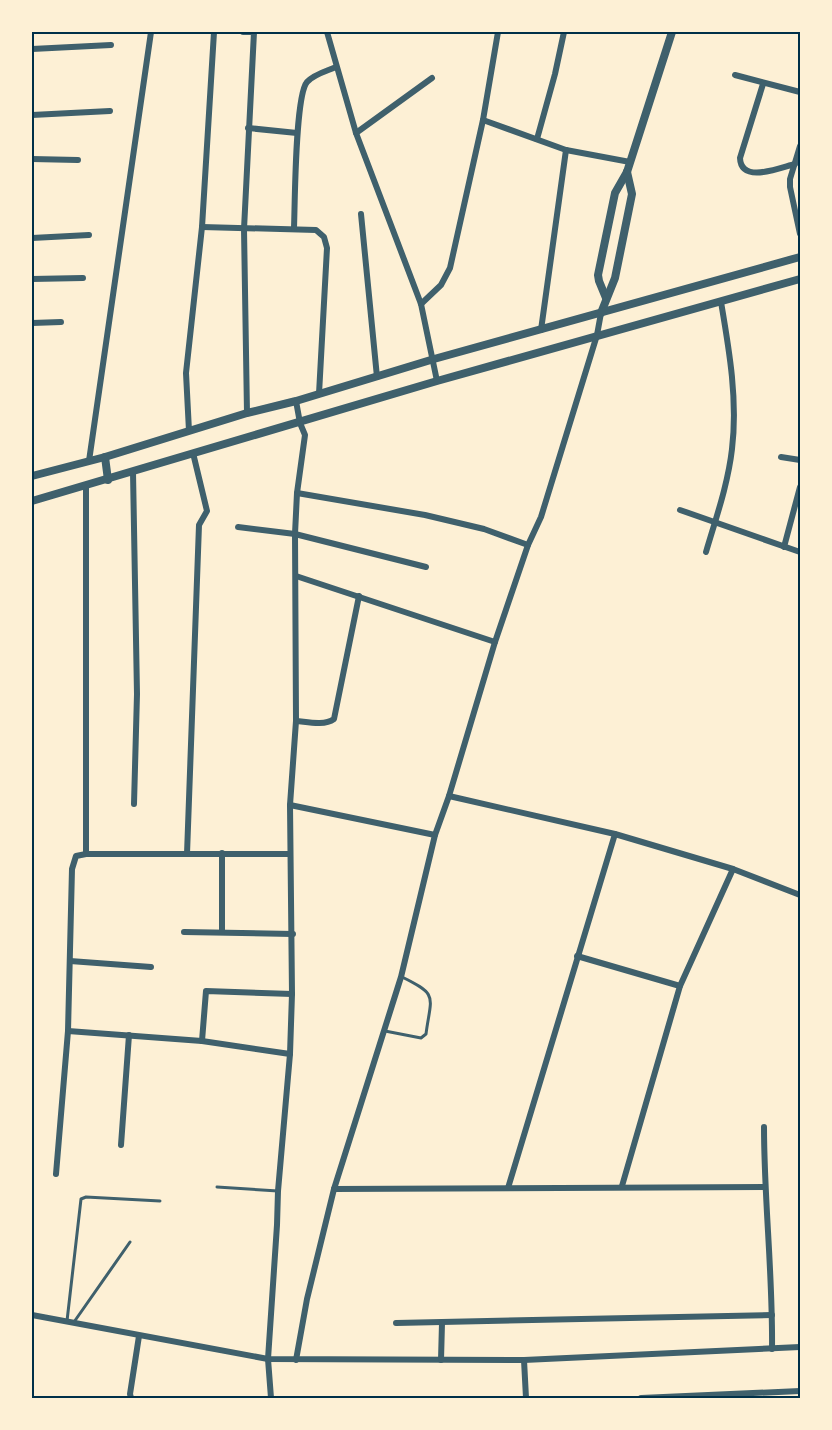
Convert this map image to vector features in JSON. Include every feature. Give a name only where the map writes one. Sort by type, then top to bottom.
[{"type":"street","points":[[89,461],[151,32]]},
{"type":"street","points":[[189,431],[186,374],[202,226],[214,32]]},
{"type":"street","points":[[243,32],[254,32],[244,229],[247,412]]},
{"type":"street","points":[[327,32],[356,133],[421,304],[437,381]]},
{"type":"street","points":[[421,304],[441,285],[450,268],[483,120],[498,32]]},
{"type":"street","points":[[537,139],[564,32]]},
{"type":"street","points":[[606,298],[598,275],[615,193],[627,172],[672,32]]},
{"type":"street","points":[[32,49],[111,45]]},
{"type":"street","points":[[294,228],[297,133],[302,91],[312,78],[336,67]]},
{"type":"street","points":[[735,75],[801,92]]},
{"type":"street","points":[[356,133],[432,78]]},
{"type":"street","points":[[763,84],[740,158],[740,166],[743,170],[753,173],[795,164]]},
{"type":"street","points":[[32,115],[110,111]]},
{"type":"street","points":[[483,120],[566,150],[630,162]]},
{"type":"street","points":[[248,128],[297,133]]},
{"type":"street","points":[[801,146],[790,187],[801,234]]},
{"type":"street","points":[[541,330],[566,150]]},
{"type":"street","points":[[32,159],[78,160]]},
{"type":"street","points":[[296,1360],[307,1299],[334,1189],[401,977],[435,835],[495,642],[528,545],[541,517],[597,335],[601,313],[615,278],[632,194],[627,172]]},
{"type":"street","points":[[361,214],[377,377]]},
{"type":"street","points":[[202,226],[244,229],[294,228],[320,231],[327,248],[319,394]]},
{"type":"street","points":[[32,237],[89,235]]},
{"type":"street","points":[[32,477],[105,457],[247,412],[296,401],[434,359],[801,257]]},
{"type":"street","points":[[32,279],[83,278]]},
{"type":"street","points":[[32,501],[437,381],[801,279]]},
{"type":"street","points":[[706,552],[723,498],[732,447],[733,374],[721,302]]},
{"type":"street","points":[[32,323],[61,322]]},
{"type":"street","points":[[271,1398],[268,1359],[278,1225],[278,1191],[290,1054],[292,994],[290,805],[296,721],[295,534],[297,493],[305,435],[296,401]]},
{"type":"street","points":[[188,854],[187,811],[199,525],[207,511],[193,453]]},
{"type":"street","points":[[105,457],[108,480]]},
{"type":"street","points":[[781,457],[801,460]]},
{"type":"street","points":[[133,472],[137,694],[134,804]]},
{"type":"street","points":[[86,486],[86,854]]},
{"type":"street","points":[[784,547],[801,487]]},
{"type":"street","points":[[297,493],[433,517],[484,529],[528,545]]},
{"type":"street","points":[[681,510],[801,552]]},
{"type":"street","points":[[238,527],[295,534],[426,567]]},
{"type":"street","points":[[296,576],[495,642]]},
{"type":"street","points":[[296,721],[329,723],[334,719],[359,596]]},
{"type":"street","points":[[449,796],[615,834],[733,869],[801,895]]},
{"type":"street","points":[[290,805],[435,835]]},
{"type":"street","points":[[508,1188],[615,834]]},
{"type":"street","points":[[222,853],[222,932]]},
{"type":"street","points":[[56,1174],[68,1030],[73,862],[80,854],[290,854]]},
{"type":"street","points":[[622,1186],[681,986],[733,869]]},
{"type":"street","points":[[184,932],[292,934]]},
{"type":"street","points":[[577,956],[681,986]]},
{"type":"street","points":[[70,961],[151,967]]},
{"type":"street","points":[[202,1041],[206,991],[292,994]]},
{"type":"street","points":[[68,1030],[202,1041],[290,1054]]},
{"type":"street","points":[[121,1145],[129,1035]]},
{"type":"street","points":[[764,1127],[764,1186],[772,1349]]},
{"type":"street","points":[[334,1189],[764,1186]]},
{"type":"street","points":[[32,1315],[268,1359],[524,1360],[801,1347]]},
{"type":"street","points":[[396,1323],[772,1315]]},
{"type":"street","points":[[441,1360],[442,1323]]},
{"type":"street","points":[[129,1397],[139,1336]]},
{"type":"street","points":[[524,1360],[526,1398]]},
{"type":"street","points":[[641,1398],[801,1391]]},
{"type":"lane","points":[[385,1031],[422,1038],[426,1034],[431,999],[429,993],[425,988],[401,977]]},
{"type":"lane","points":[[217,1188],[278,1191]]},
{"type":"lane","points":[[70,1322],[81,1199],[86,1197],[160,1201]]},
{"type":"lane","points":[[70,1322],[130,1242]]}]
